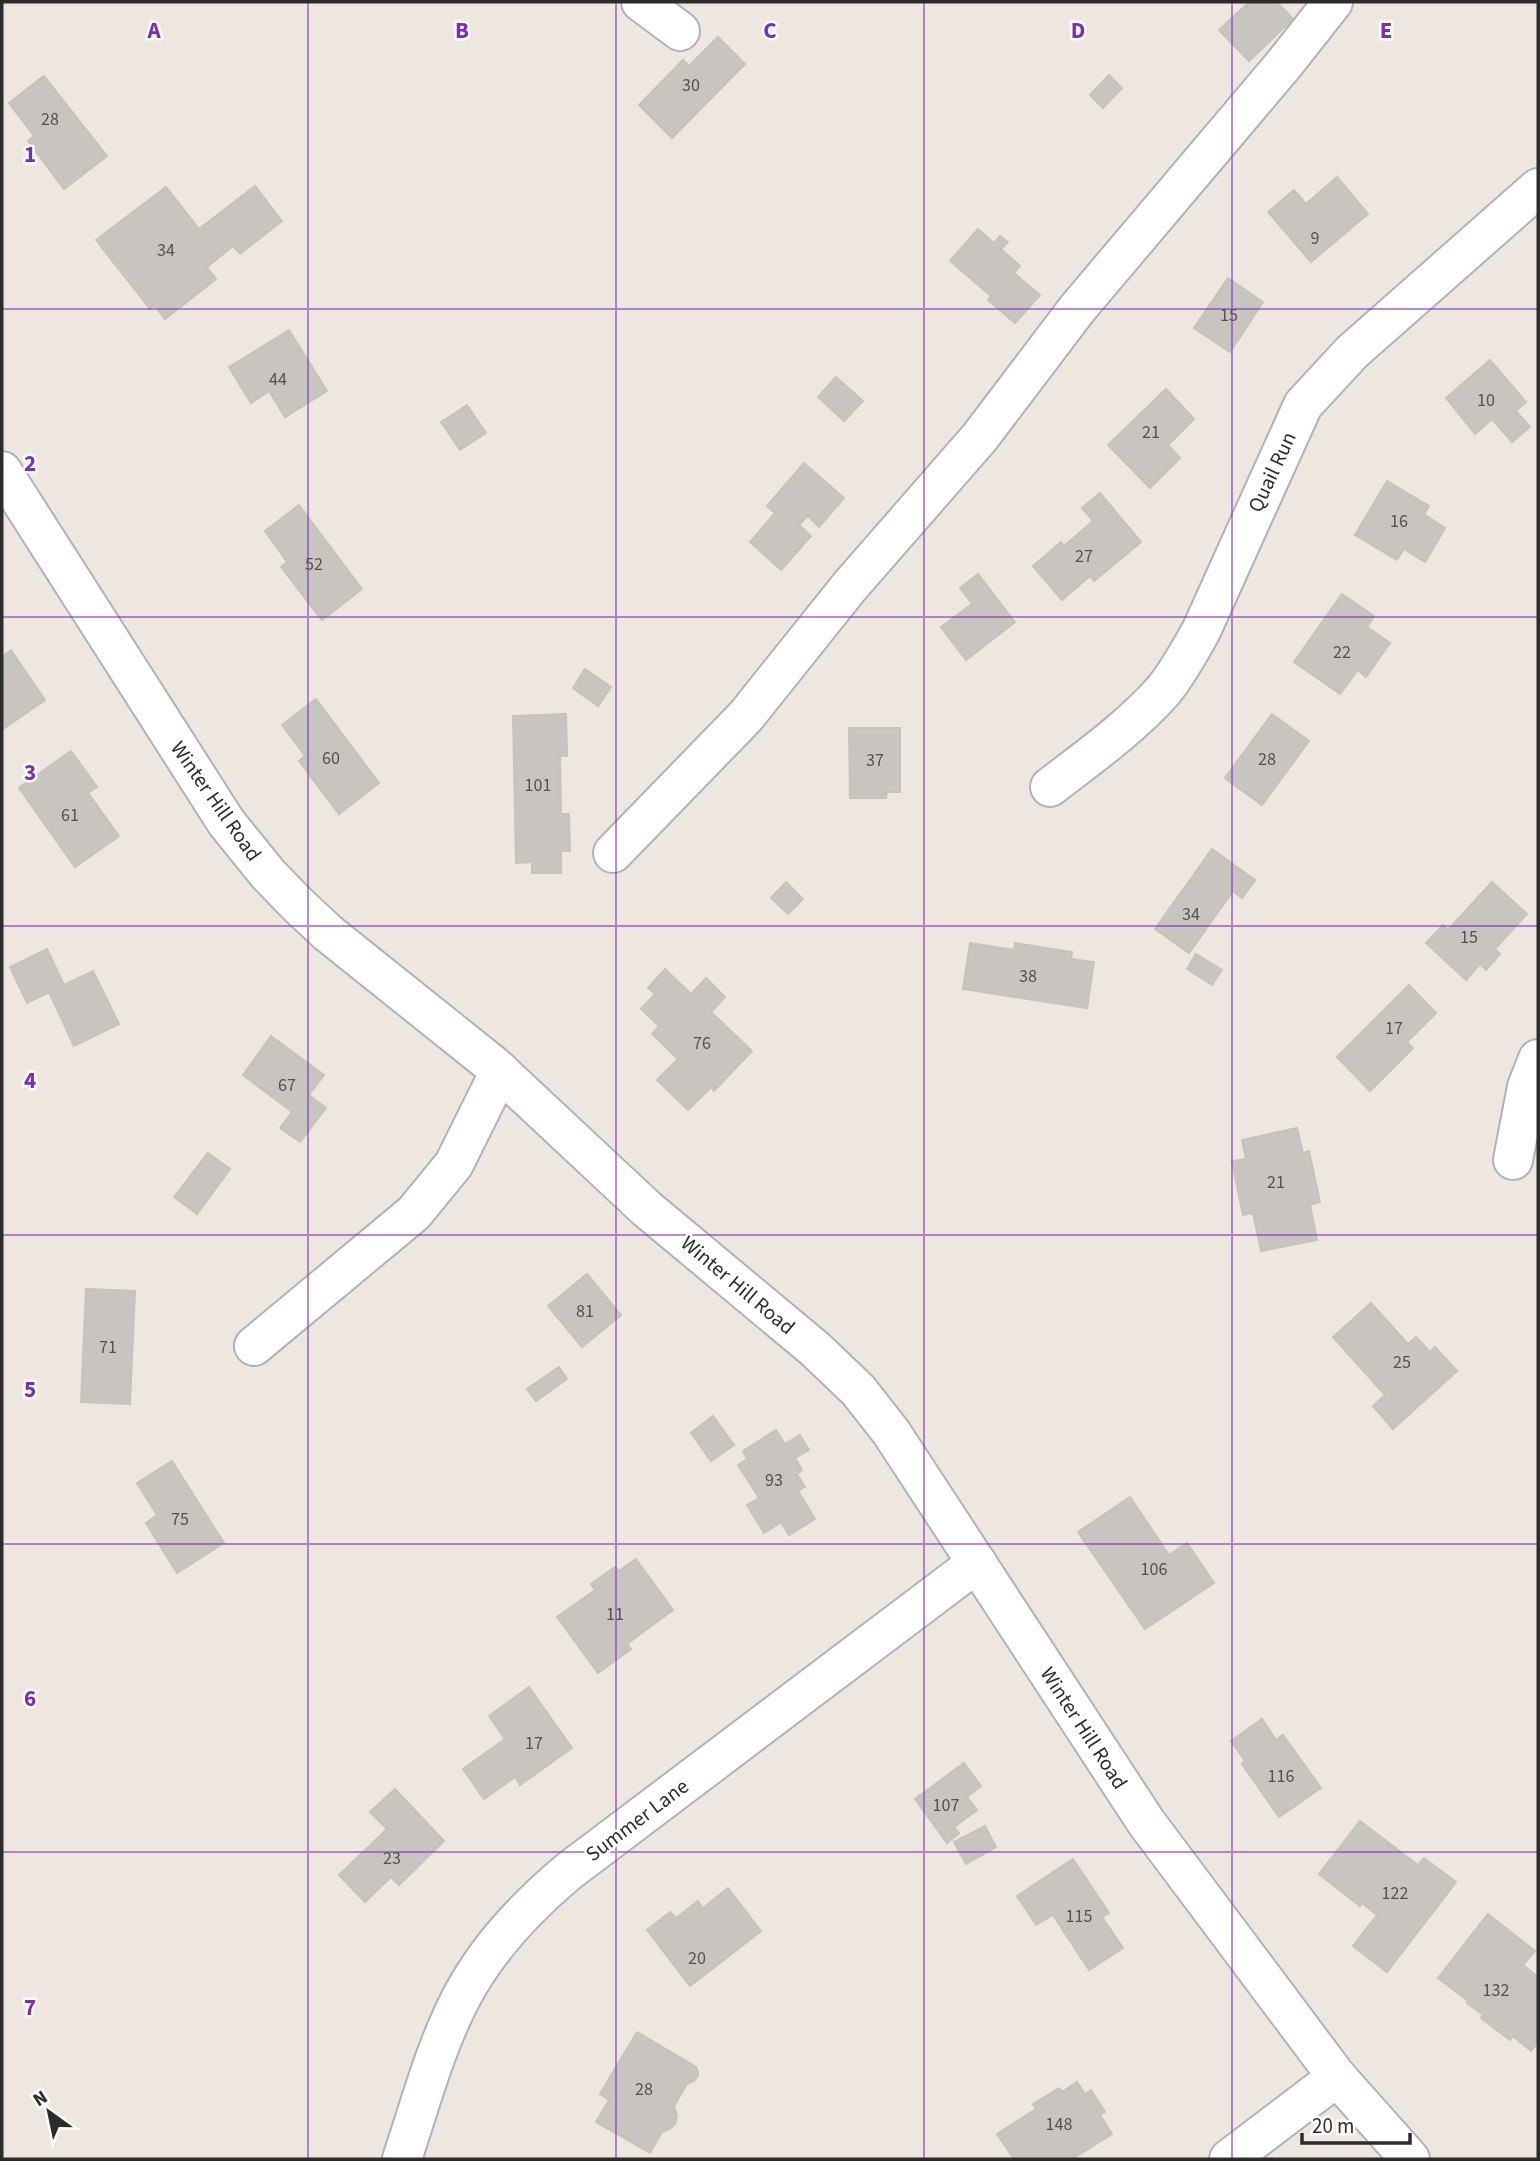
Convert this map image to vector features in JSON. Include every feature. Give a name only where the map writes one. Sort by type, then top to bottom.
[{"type":"street","points":[[641,2],[680,31]]},
{"type":"street","points":[[613,853],[746,716],[850,586],[980,437],[1077,309],[1333,2]]},
{"type":"street","name":"Quail Run","points":[[1050,787],[1117,735],[1162,691],[1183,663],[1201,631],[1303,405],[1352,352],[1538,188]]},
{"type":"street","name":"Winter Hill Road","points":[[2,471],[226,822],[246,849],[296,904],[328,933],[500,1071],[647,1209],[815,1349],[858,1390],[891,1432],[1146,1822],[1337,2077],[1410,2159]]},
{"type":"street","points":[[1513,1160],[1527,1087],[1538,1059]]},
{"type":"street","points":[[254,1346],[414,1213],[454,1164],[500,1071]]},
{"type":"street","name":"Summer Lane","points":[[402,2159],[436,2057],[462,1996],[499,1941],[520,1916],[569,1871],[977,1563]]},
{"type":"street","points":[[1229,2159],[1337,2077]]},
{"type":"building","points":[[1249,2],[1277,2],[1293,19],[1249,61],[1219,30]]},
{"type":"building","points":[[718,37],[745,64],[672,138],[639,105],[683,60],[689,66]]},
{"type":"building","points":[[1109,75],[1122,88],[1103,108],[1090,95]]},
{"type":"building","points":[[44,76],[107,156],[64,189],[28,141],[34,136],[9,103]]},
{"type":"building","points":[[1337,177],[1368,214],[1311,262],[1268,212],[1294,190],[1306,204]]},
{"type":"building","points":[[255,186],[282,221],[240,254],[233,246],[207,267],[216,279],[165,319],[155,306],[150,309],[96,240],[166,187],[199,229]]},
{"type":"building","points":[[978,229],[994,243],[1000,236],[1008,242],[1001,249],[1020,266],[1014,273],[1040,295],[1015,323],[988,300],[991,296],[950,261]]},
{"type":"building","points":[[1228,278],[1263,302],[1230,352],[1194,328]]},
{"type":"building","points":[[289,330],[327,391],[285,417],[269,391],[251,403],[229,367]]},
{"type":"building","points":[[1490,360],[1526,402],[1516,411],[1530,427],[1512,442],[1492,419],[1475,434],[1446,398]]},
{"type":"building","points":[[836,377],[863,401],[844,421],[818,397]]},
{"type":"building","points":[[1166,389],[1194,419],[1168,445],[1180,458],[1150,488],[1108,445]]},
{"type":"building","points":[[467,405],[486,433],[460,450],[441,422]]},
{"type":"building","points":[[804,463],[844,498],[819,527],[808,516],[799,525],[811,536],[781,570],[750,542],[775,513],[767,506]]},
{"type":"building","points":[[1387,481],[1429,506],[1424,514],[1445,528],[1425,562],[1404,549],[1397,560],[1355,535]]},
{"type":"building","points":[[1100,493],[1141,542],[1094,581],[1090,576],[1062,600],[1033,566],[1061,542],[1064,546],[1093,521],[1082,508]]},
{"type":"building","points":[[299,505],[362,589],[322,620],[281,567],[287,562],[265,531]]},
{"type":"building","points":[[978,574],[1015,622],[966,660],[941,627],[972,604],[960,588]]},
{"type":"building","points":[[1342,594],[1374,616],[1367,627],[1390,643],[1366,677],[1358,670],[1340,694],[1294,662]]},
{"type":"building","points":[[11,650],[45,700],[3,729],[2,657]]},
{"type":"building","points":[[585,669],[611,687],[598,706],[573,688]]},
{"type":"building","points":[[316,699],[379,783],[339,814],[299,761],[305,756],[282,725]]},
{"type":"building","points":[[566,714],[567,756],[560,756],[561,814],[569,814],[570,851],[561,851],[561,873],[532,873],[532,862],[516,863],[513,716]]},
{"type":"building","points":[[1272,714],[1309,741],[1262,805],[1225,778]]},
{"type":"building","points":[[849,728],[900,728],[900,792],[887,792],[886,798],[850,798]]},
{"type":"building","points":[[71,751],[97,787],[88,793],[119,836],[75,867],[19,788]]},
{"type":"building","points":[[1212,849],[1255,880],[1242,898],[1233,891],[1189,953],[1155,929]]},
{"type":"building","points":[[786,882],[803,899],[788,914],[771,898]]},
{"type":"building","points":[[1492,882],[1527,914],[1495,949],[1500,954],[1486,970],[1480,964],[1466,980],[1426,943],[1443,925],[1448,930]]},
{"type":"building","points":[[970,943],[1014,950],[1015,943],[1072,952],[1071,959],[1094,962],[1087,1008],[963,989]]},
{"type":"building","points":[[47,949],[64,985],[93,971],[119,1024],[74,1046],[49,992],[27,1003],[10,967]]},
{"type":"building","points":[[1196,954],[1222,970],[1212,985],[1187,969]]},
{"type":"building","points":[[665,969],[691,994],[706,978],[725,997],[711,1012],[752,1051],[714,1091],[711,1087],[688,1110],[657,1080],[678,1059],[652,1034],[659,1026],[641,1009],[655,994],[648,988]]},
{"type":"building","points":[[1409,985],[1436,1013],[1407,1042],[1413,1048],[1370,1091],[1337,1057]]},
{"type":"building","points":[[271,1036],[324,1075],[309,1095],[326,1108],[300,1142],[280,1128],[292,1112],[243,1075]]},
{"type":"building","points":[[1297,1128],[1303,1153],[1309,1151],[1320,1202],[1310,1205],[1317,1240],[1261,1251],[1253,1213],[1243,1215],[1232,1161],[1246,1159],[1242,1140]]},
{"type":"building","points":[[208,1153],[230,1169],[197,1214],[174,1197]]},
{"type":"building","points":[[587,1274],[621,1315],[582,1347],[548,1306]]},
{"type":"building","points":[[86,1289],[135,1291],[130,1404],[81,1402]]},
{"type":"building","points":[[1371,1303],[1408,1344],[1416,1337],[1430,1352],[1435,1347],[1457,1371],[1393,1429],[1373,1406],[1385,1395],[1333,1337]]},
{"type":"building","points":[[559,1367],[567,1379],[536,1401],[527,1389]]},
{"type":"building","points":[[713,1416],[734,1445],[711,1461],[691,1433]]},
{"type":"building","points":[[776,1430],[785,1444],[800,1435],[809,1450],[795,1458],[802,1470],[797,1474],[805,1487],[798,1491],[815,1519],[789,1535],[781,1522],[764,1533],[747,1505],[759,1498],[738,1465],[747,1459],[743,1451]]},
{"type":"building","points":[[172,1461],[224,1543],[177,1573],[146,1523],[157,1515],[137,1483]]},
{"type":"building","points":[[1130,1497],[1169,1555],[1187,1543],[1214,1583],[1145,1629],[1078,1532]]},
{"type":"building","points":[[636,1559],[673,1610],[627,1644],[631,1649],[598,1673],[557,1617],[595,1590],[591,1584],[615,1567],[619,1571]]},
{"type":"building","points":[[529,1687],[572,1748],[520,1785],[515,1777],[484,1799],[463,1769],[505,1739],[489,1716]]},
{"type":"building","points":[[1262,1719],[1276,1740],[1283,1735],[1321,1788],[1279,1817],[1242,1764],[1245,1761],[1231,1741]]},
{"type":"building","points":[[964,1763],[981,1786],[967,1797],[977,1810],[954,1827],[959,1833],[947,1843],[915,1799]]},
{"type":"building","points":[[395,1789],[444,1841],[399,1885],[391,1877],[365,1902],[339,1875],[387,1829],[370,1812]]},
{"type":"building","points":[[1360,1821],[1418,1865],[1424,1858],[1456,1882],[1387,1972],[1353,1946],[1377,1915],[1362,1903],[1360,1906],[1319,1874]]},
{"type":"building","points":[[985,1826],[996,1847],[966,1864],[954,1842]]},
{"type":"building","points":[[1073,1859],[1109,1913],[1102,1917],[1123,1948],[1089,1970],[1053,1915],[1036,1925],[1017,1896]]},
{"type":"building","points":[[728,1888],[761,1931],[690,1986],[647,1930],[670,1912],[676,1918],[698,1901],[703,1908]]},
{"type":"building","points":[[1488,1914],[1535,1951],[1523,1965],[1538,1977],[1538,2042],[1531,2051],[1513,2036],[1510,2040],[1481,2018],[1483,2015],[1467,2003],[1468,2001],[1438,1978]]},
{"type":"building","points":[[637,2032],[696,2067],[698,2072],[698,2076],[687,2084],[674,2106],[677,2115],[675,2124],[662,2132],[650,2153],[596,2122],[609,2100],[600,2094]]},
{"type":"building","points":[[1077,2082],[1085,2094],[1091,2090],[1105,2112],[1100,2115],[1112,2134],[1072,2159],[1014,2159],[997,2134],[1036,2109],[1033,2104],[1059,2088],[1062,2092]]}]
